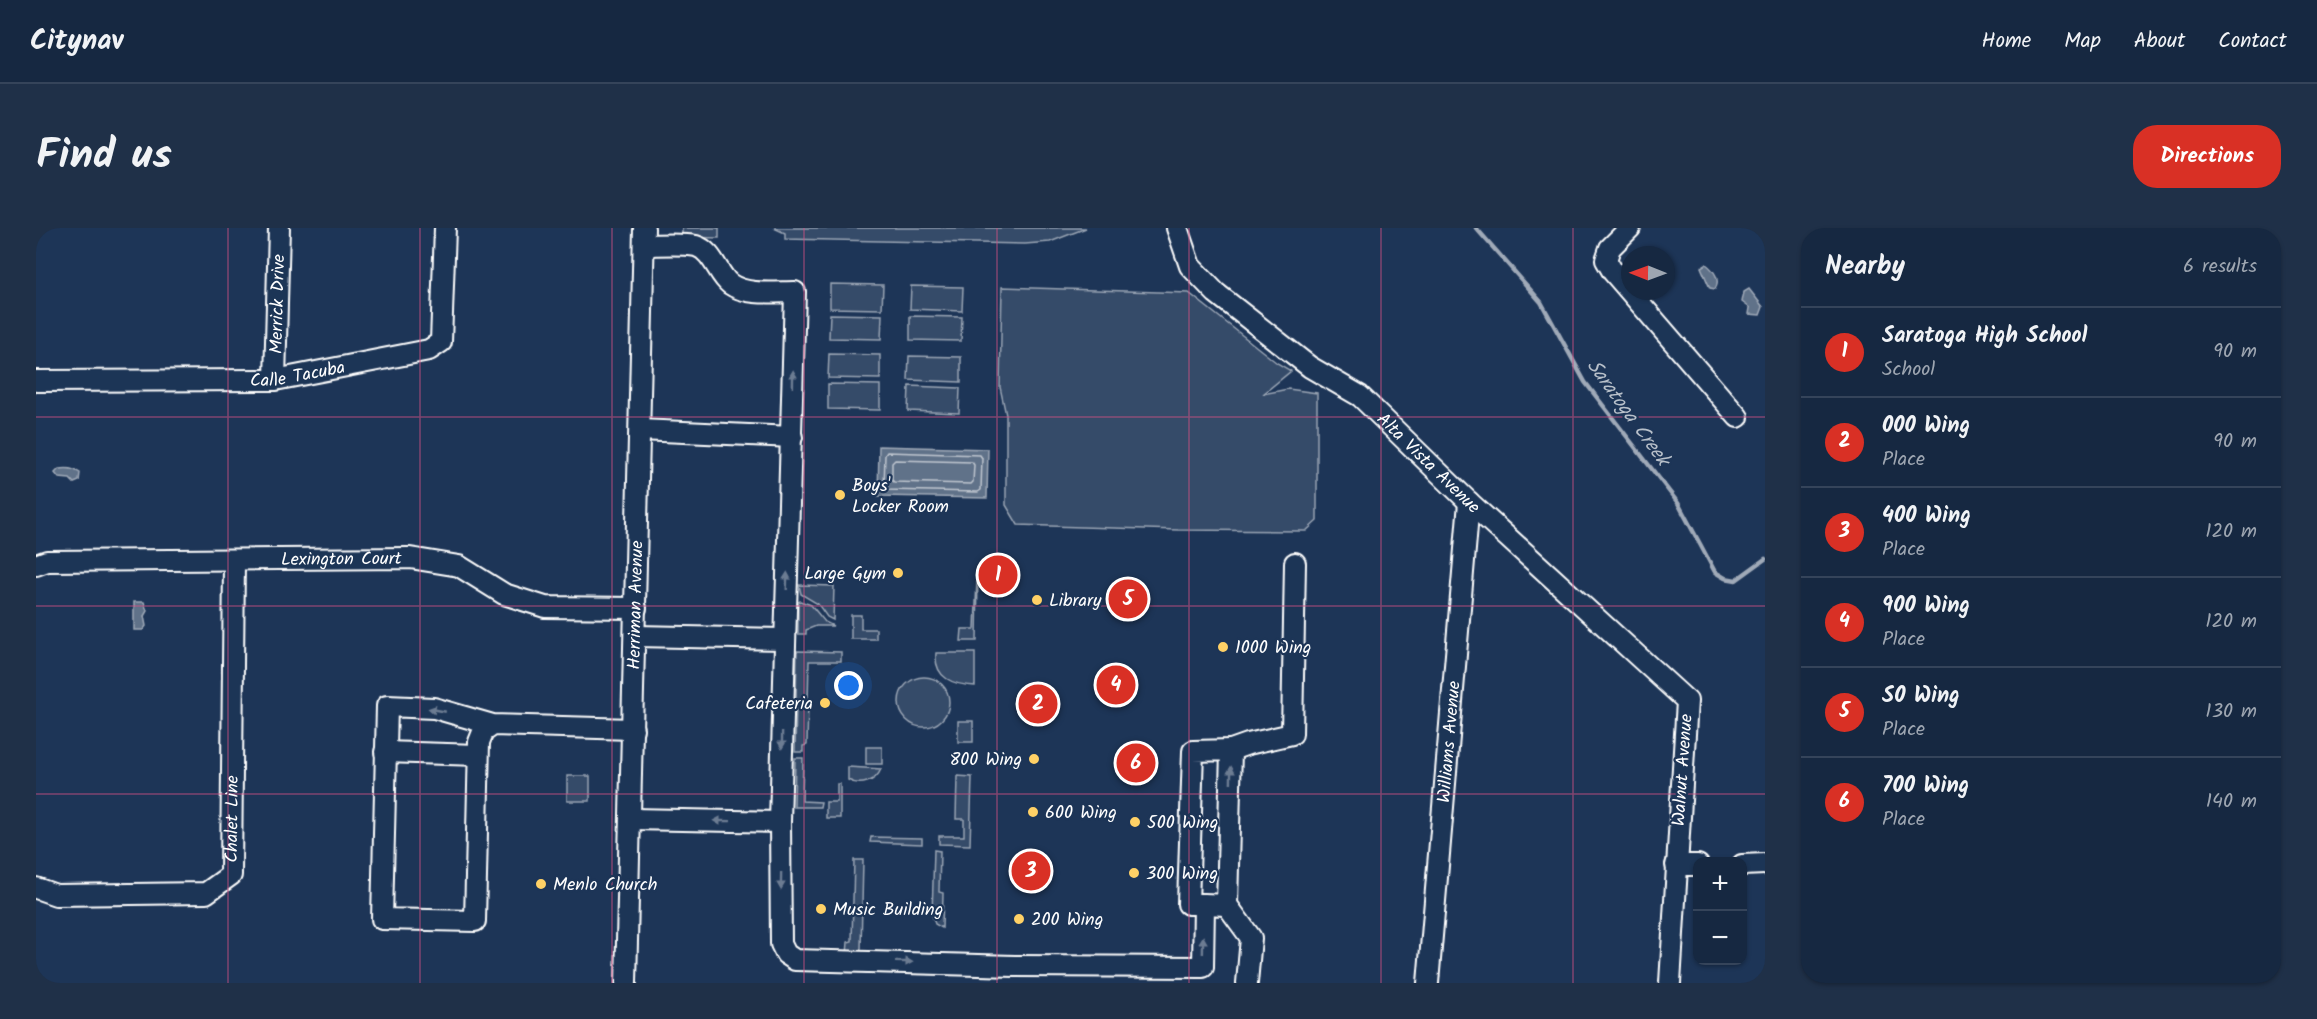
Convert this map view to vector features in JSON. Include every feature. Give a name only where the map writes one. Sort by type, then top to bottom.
[{"type":"street","name":"Merrick Drive","points":[[275,380],[279,228]]},
{"type":"street","name":"Calle Tacuba","points":[[36,381],[275,380],[429,350],[441,342],[445,228]]},
{"type":"street","name":"Alta Vista Avenue","points":[[1177,228],[1190,266],[1216,292],[1310,367],[1360,396],[1469,502],[1687,701]]},
{"type":"street","points":[[1630,228],[1610,248],[1606,260],[1613,272],[1738,417]]},
{"type":"street","points":[[644,236],[697,246],[715,262],[729,283],[744,289],[763,292],[795,292],[780,822],[781,944],[786,954],[795,960],[1015,966],[1203,967],[1204,904]]},
{"type":"street","name":"Herriman Avenue","points":[[626,983],[644,236]]},
{"type":"street","points":[[640,430],[792,437]]},
{"type":"street","name":"Williams Avenue","points":[[1428,983],[1469,502]]},
{"type":"street","name":"Lexington Court","points":[[36,565],[47,561],[410,558],[459,566],[504,594],[545,607],[636,608]]},
{"type":"street","name":"Chalet Line","points":[[36,888],[56,895],[206,893],[231,875],[234,561]]},
{"type":"street","points":[[1227,905],[1188,904],[1193,751],[1231,750],[1292,735],[1295,563]]},
{"type":"street","points":[[636,636],[785,639]]},
{"type":"street","name":"Walnut Avenue","points":[[1670,983],[1687,701]]},
{"type":"street","points":[[493,725],[483,732],[479,742],[475,921],[382,919],[387,706],[434,708],[493,725],[633,729]]},
{"type":"street","points":[[1231,750],[1227,905],[1251,938],[1247,983]]},
{"type":"street","points":[[386,752],[478,754]]},
{"type":"street","points":[[631,819],[780,822]]},
{"type":"street","points":[[1747,864],[1765,864]]},
{"type":"street","points":[[1676,865],[1693,865]]},
{"type":"shaded area","points":[[682,228],[719,228],[719,238],[682,237]]},
{"type":"shaded area","points":[[774,228],[1086,228],[1050,242],[1025,244],[785,239],[785,233]]},
{"type":"shaded area","points":[[830,284],[883,285],[882,309],[830,308]]},
{"type":"shaded area","points":[[911,286],[963,287],[962,311],[910,309]]},
{"type":"shaded area","points":[[1002,287],[1189,293],[1277,363],[1291,371],[1263,394],[1288,389],[1317,393],[1317,521],[1306,531],[1018,525],[1006,505],[1006,415],[1000,387]]},
{"type":"shaded area","points":[[830,314],[882,315],[881,339],[829,338]]},
{"type":"shaded area","points":[[910,316],[962,317],[961,341],[910,340]]},
{"type":"shaded area","points":[[829,354],[880,355],[880,379],[828,378]]},
{"type":"shaded area","points":[[909,356],[961,357],[961,382],[908,380]]},
{"type":"shaded area","points":[[828,384],[880,385],[880,410],[828,409]]},
{"type":"shaded area","points":[[909,386],[960,388],[959,413],[908,411]]},
{"type":"shaded area","points":[[977,577],[977,641],[961,641],[962,629],[975,629]]},
{"type":"shaded area","points":[[799,585],[834,586],[833,620],[827,617],[818,604],[801,594]]},
{"type":"shaded area","points":[[798,602],[811,605],[825,622],[833,626],[816,626],[806,630],[806,634],[798,634]]},
{"type":"shaded area","points":[[851,615],[861,615],[861,629],[876,629],[876,639],[851,639]]},
{"type":"shaded area","points":[[797,651],[841,652],[841,661],[809,661],[807,745],[803,746],[803,752],[795,752]]},
{"type":"shaded area","points":[[936,653],[975,653],[975,686],[959,684],[946,678],[938,669]]},
{"type":"shaded area","points":[[919,677],[929,677],[942,684],[949,697],[949,707],[942,720],[929,727],[919,727],[910,723],[903,716],[899,707],[899,697],[903,688],[910,681]]},
{"type":"shaded area","points":[[958,721],[973,721],[973,742],[958,742]]},
{"type":"shaded area","points":[[866,747],[882,747],[882,764],[866,764]]},
{"type":"shaded area","points":[[795,758],[803,758],[802,801],[821,802],[820,807],[794,807]]},
{"type":"shaded area","points":[[848,767],[881,769],[872,780],[858,783],[848,780]]},
{"type":"shaded area","points":[[567,776],[590,776],[590,801],[567,801]]},
{"type":"shaded area","points":[[957,776],[972,777],[970,845],[939,844],[939,836],[964,836],[964,819],[956,819]]},
{"type":"shaded area","points":[[837,784],[840,784],[840,818],[826,818],[826,802],[837,802]]},
{"type":"shaded area","points":[[871,837],[922,838],[922,844],[870,842]]},
{"type":"shaded area","points":[[934,850],[940,851],[939,892],[943,893],[942,928],[935,924],[932,915]]},
{"type":"shaded area","points":[[854,860],[863,860],[861,949],[847,955],[848,942],[852,941]]},
{"type":"water","points":[[1706,264],[1716,275],[1715,289],[1710,288],[1701,267]]},
{"type":"water","points":[[1749,289],[1763,307],[1760,315],[1749,314],[1750,308],[1742,302],[1744,292]]},
{"type":"water","points":[[879,446],[988,449],[987,498],[878,496]]},
{"type":"water","points":[[59,469],[77,471],[80,473],[79,481],[74,483],[70,479],[59,478],[55,473]]},
{"type":"water","points":[[134,602],[144,602],[147,611],[144,616],[146,626],[143,630],[134,630]]},
{"type":"waterway","name":"Saratoga Creek","points":[[1476,228],[1541,302],[1585,382],[1678,503],[1715,572],[1725,578],[1736,580],[1765,559]]},
{"type":"place","name":"Boys' Locker Room","points":[[840,495]]},
{"type":"place","name":"Large Gym","points":[[898,573]]},
{"type":"place","name":"Saratoga High School","points":[[998,575]]},
{"type":"place","name":"S0 Wing","points":[[1128,599]]},
{"type":"place","name":"Library","points":[[1037,600]]},
{"type":"place","name":"1000 Wing","points":[[1223,647]]},
{"type":"place","name":"900 Wing","points":[[1116,685]]},
{"type":"place","name":"Cafeteria","points":[[825,703]]},
{"type":"place","name":"000 Wing","points":[[1038,704]]},
{"type":"place","name":"800 Wing","points":[[1034,759]]},
{"type":"place","name":"700 Wing","points":[[1136,763]]},
{"type":"place","name":"600 Wing","points":[[1033,812]]},
{"type":"place","name":"500 Wing","points":[[1135,822]]},
{"type":"place","name":"400 Wing","points":[[1031,871]]},
{"type":"place","name":"300 Wing","points":[[1134,873]]},
{"type":"place","name":"Menlo Church","points":[[541,884]]},
{"type":"place","name":"Music Building","points":[[821,909]]},
{"type":"place","name":"200 Wing","points":[[1019,919]]}]
